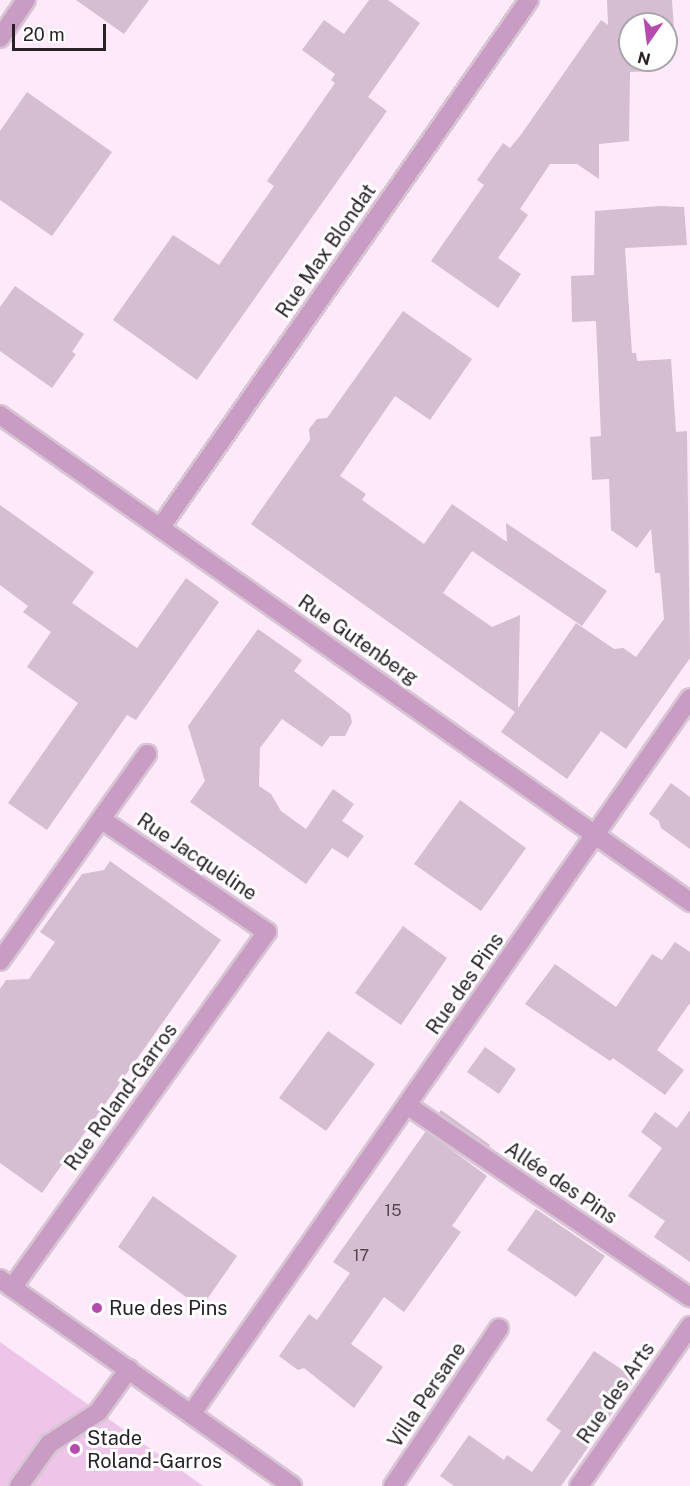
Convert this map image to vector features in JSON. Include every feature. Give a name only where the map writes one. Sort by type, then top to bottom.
[{"type":"street","points":[[0,38],[26,0]]},
{"type":"street","name":"Rue Max Blondat","points":[[160,528],[529,0]]},
{"type":"street","name":"Rue Gutenberg","points":[[0,415],[690,902]]},
{"type":"street","name":"Rue des Pins","points":[[192,1413],[690,698]]},
{"type":"street","points":[[0,961],[147,754]]},
{"type":"street","name":"Rue Jacqueline","points":[[101,819],[267,932]]},
{"type":"street","name":"Rue Roland-Garros","points":[[6,1283],[267,932]]},
{"type":"street","name":"Allée des Pins","points":[[407,1105],[690,1297]]},
{"type":"street","points":[[6,1283],[292,1486]]},
{"type":"street","name":"Rue des Arts","points":[[579,1486],[690,1326]]},
{"type":"street","name":"Villa Persane","points":[[393,1486],[499,1328]]},
{"type":"street","points":[[19,1486],[49,1444],[98,1412],[129,1369]]},
{"type":"shaded area","name":"Stade Roland-Garros","points":[[0,1342],[203,1486],[0,1486]]},
{"type":"building","points":[[76,0],[149,0],[124,34]]},
{"type":"building","points":[[369,0],[388,0],[420,23],[368,97],[387,111],[197,380],[113,320],[173,235],[219,265],[274,186],[267,181],[335,83],[331,80],[335,74],[302,50],[324,20],[344,34]]},
{"type":"building","points":[[607,0],[672,0],[673,12],[618,12],[618,72],[630,72],[629,141],[599,144],[599,179],[577,164],[550,164],[520,209],[528,215],[498,258],[521,274],[498,308],[431,261],[484,185],[477,180],[503,143],[510,148],[520,136],[601,20],[608,25]]},
{"type":"building","points":[[27,92],[112,152],[52,236],[0,200],[0,131]]},
{"type":"building","points":[[660,206],[684,207],[687,245],[625,248],[632,353],[636,353],[637,361],[671,359],[676,432],[687,431],[690,658],[626,749],[601,731],[567,779],[501,732],[515,712],[251,524],[310,440],[309,429],[317,419],[327,418],[403,311],[472,359],[430,420],[395,396],[340,476],[366,494],[362,500],[424,544],[452,504],[507,542],[506,523],[607,591],[582,626],[472,551],[443,593],[492,627],[520,615],[518,708],[576,623],[614,649],[623,648],[636,657],[664,619],[660,573],[655,573],[651,529],[637,548],[611,530],[609,479],[592,480],[590,437],[601,436],[596,321],[572,322],[571,276],[594,275],[595,211]]},
{"type":"building","points":[[15,286],[84,334],[72,352],[76,354],[52,388],[0,351],[0,307]]},
{"type":"building","points":[[0,505],[94,572],[72,603],[137,648],[186,578],[219,602],[136,720],[127,715],[47,830],[8,803],[78,703],[27,667],[51,632],[23,612],[28,606],[0,585]]},
{"type":"building","points":[[258,629],[302,660],[294,671],[350,714],[352,722],[345,736],[330,736],[322,747],[282,719],[260,748],[259,786],[271,794],[281,811],[306,829],[333,789],[354,804],[342,821],[364,836],[348,858],[332,848],[306,884],[190,802],[205,781],[188,726]]},
{"type":"building","points":[[671,783],[690,797],[690,849],[661,828],[659,821],[649,814]]},
{"type":"building","points":[[460,800],[526,848],[481,911],[414,864]]},
{"type":"building","points":[[110,861],[221,940],[42,1193],[0,1163],[0,989],[6,980],[29,979],[55,942],[40,932],[82,874],[104,870]]},
{"type":"building","points":[[403,926],[447,958],[401,1025],[355,993]]},
{"type":"building","points":[[675,942],[690,952],[690,1003],[657,1050],[684,1070],[665,1095],[613,1058],[610,1061],[525,1004],[555,964],[616,1007],[652,954],[662,960]]},
{"type":"building","points":[[328,1031],[375,1064],[326,1131],[279,1098]]},
{"type":"building","points":[[485,1047],[516,1069],[499,1094],[467,1072]]},
{"type":"building","points":[[441,1110],[490,1145],[489,1147],[439,1113]]},
{"type":"building","points":[[690,1110],[690,1262],[654,1237],[665,1221],[628,1196],[662,1148],[641,1132],[655,1112],[677,1128]]},
{"type":"building","points":[[426,1131],[487,1176],[452,1226],[461,1232],[404,1312],[384,1297],[351,1344],[383,1367],[354,1408],[304,1368],[298,1370],[279,1356],[309,1314],[317,1320],[350,1273],[333,1262]]},
{"type":"building","points":[[153,1196],[237,1256],[201,1308],[118,1247]]},
{"type":"building","points":[[536,1209],[605,1256],[576,1297],[507,1250]]},
{"type":"building","points":[[594,1351],[636,1379],[561,1486],[454,1486],[440,1476],[469,1435],[504,1460],[507,1455],[532,1472],[561,1431],[546,1420]]},
{"type":"place","name":"Rue des Pins","points":[[97,1308]]},
{"type":"place","name":"Stade Roland-Garros","points":[[75,1449]]}]
